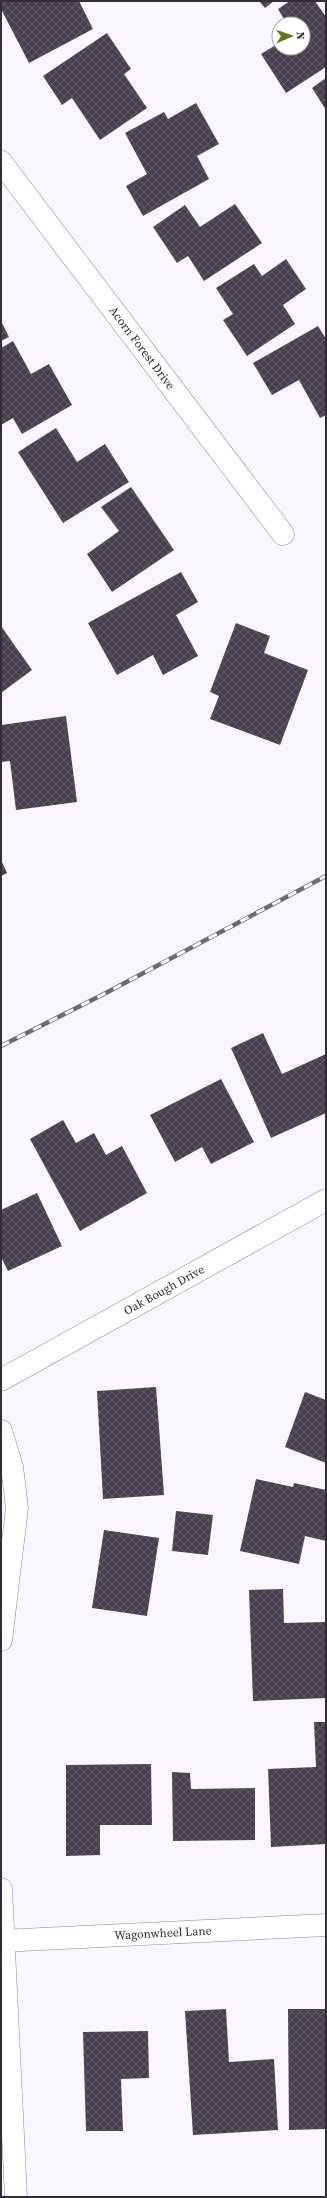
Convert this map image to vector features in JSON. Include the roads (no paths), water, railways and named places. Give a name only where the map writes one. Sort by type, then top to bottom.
[{"type":"street","name":"Acorn Forest Drive","points":[[1,162],[283,534]]},
{"type":"street","name":"Oak Bough Drive","points":[[1,1380],[326,1200]]},
{"type":"street","points":[[1,1431],[12,1467],[17,1508],[1,1640]]},
{"type":"street","points":[[1,1890],[2,1941],[16,2197]]},
{"type":"street","name":"Wagonwheel Lane","points":[[2,1941],[326,1925]]},
{"type":"railway","points":[[1,1046],[102,995],[326,876]]}]
